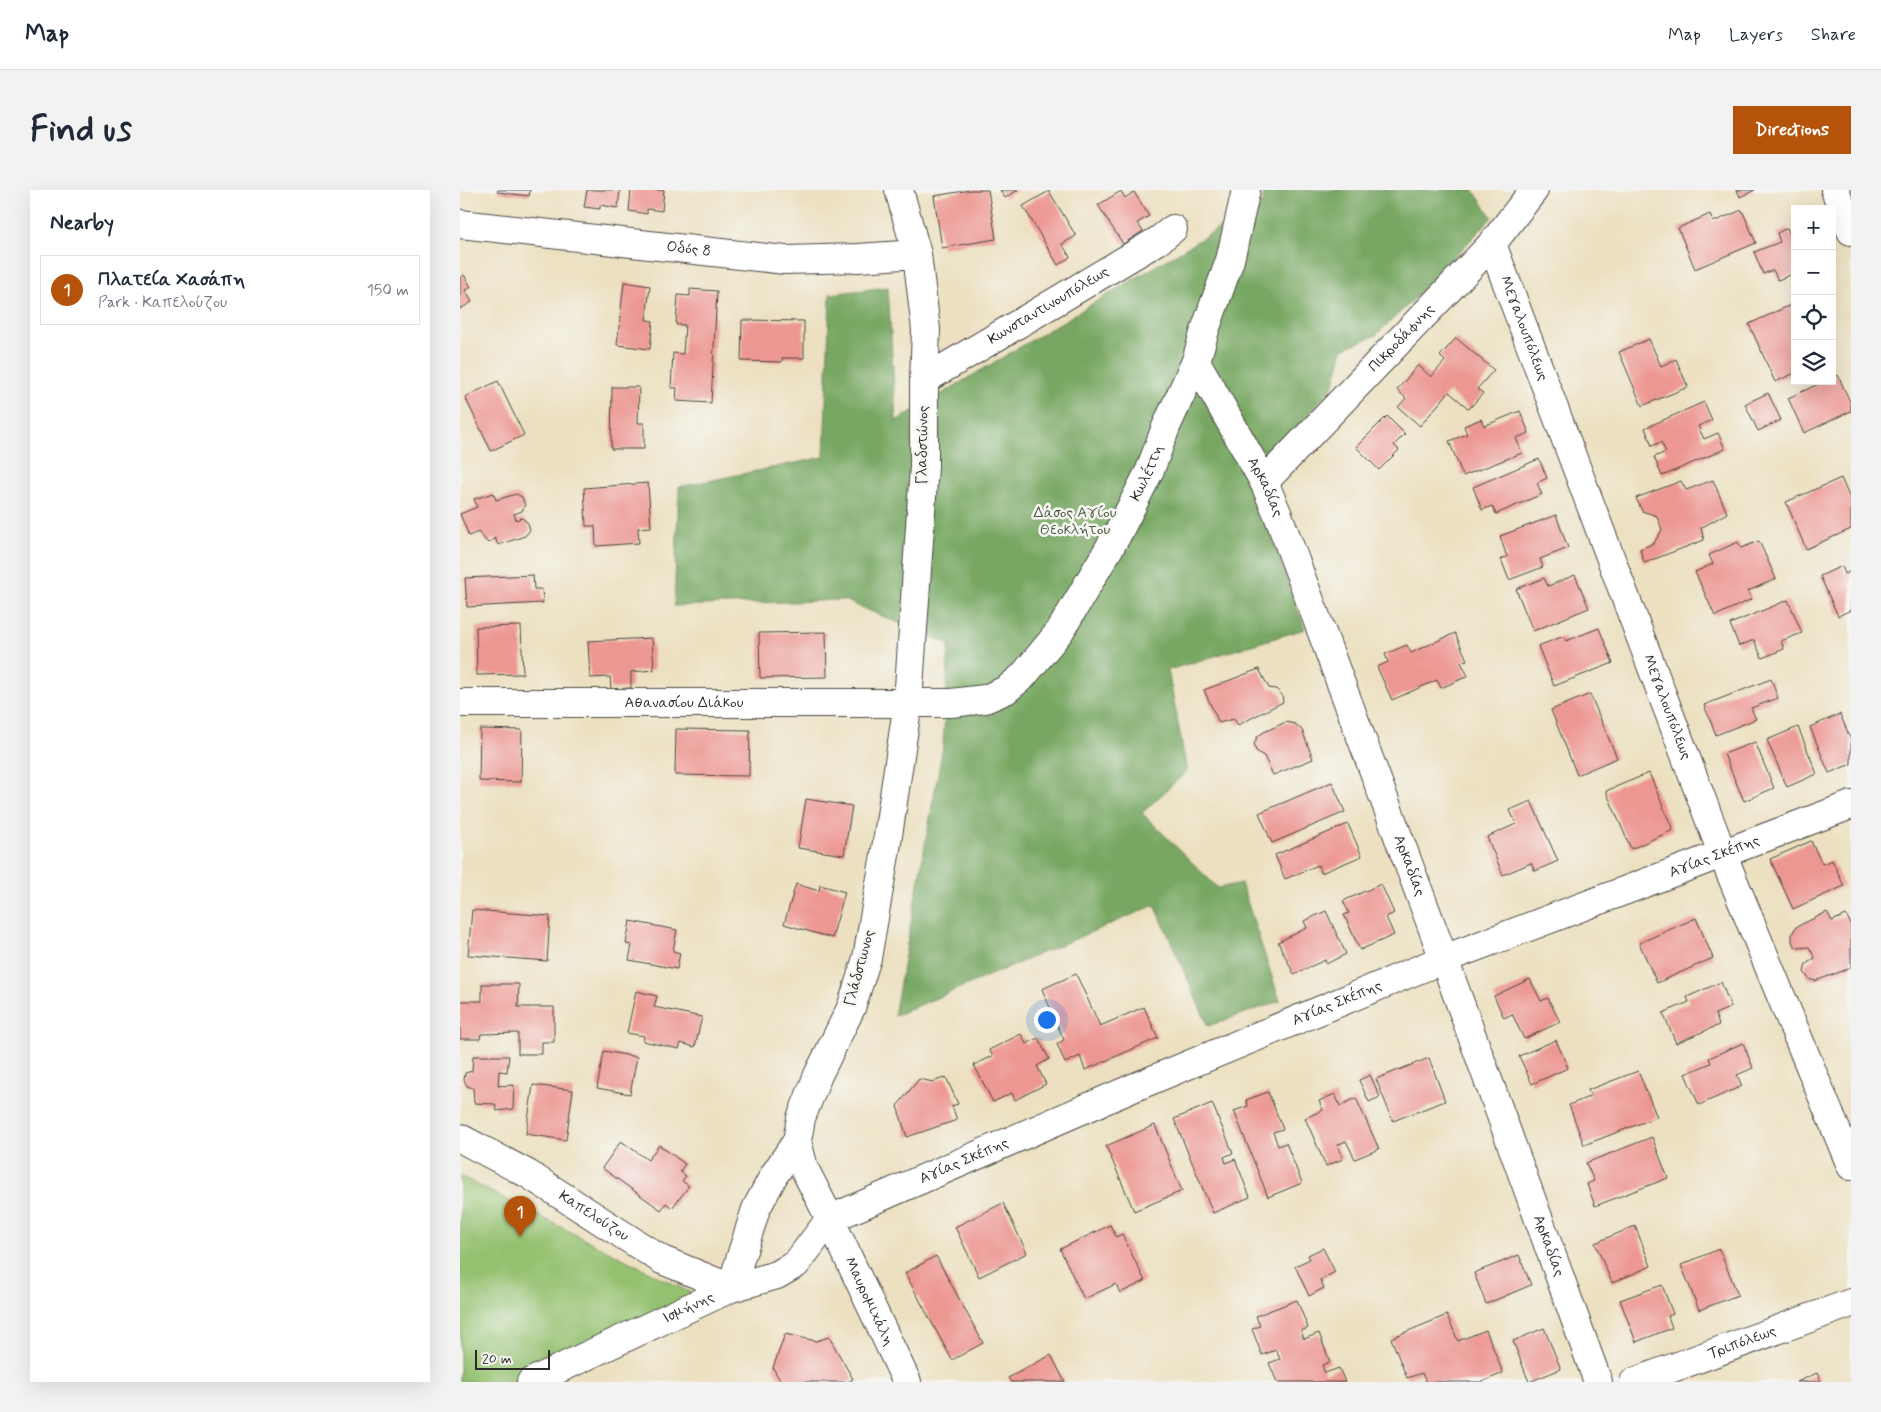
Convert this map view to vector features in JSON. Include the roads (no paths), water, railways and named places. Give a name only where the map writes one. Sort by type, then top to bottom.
[{"type":"street","name":"Γλαδστώνος","points":[[899,190],[917,254],[926,330],[924,467],[908,702]]},
{"type":"street","name":"Κωλέττη","points":[[908,702],[951,703],[985,699],[1006,690],[1023,676],[1060,631],[1117,535],[1150,470],[1166,428],[1196,361],[1204,330],[1230,260],[1246,190]]},
{"type":"street","name":"Πικροδάφνης","points":[[1264,482],[1492,244],[1534,190]]},
{"type":"street","points":[[1835,190],[1851,231]]},
{"type":"street","name":"Οδός 8","points":[[460,224],[785,260],[917,254]]},
{"type":"street","name":"Κωνσταντινουπόλεως","points":[[924,380],[1173,230]]},
{"type":"street","name":"Μεγαλουπόλεως","points":[[1492,244],[1722,853],[1851,1166]]},
{"type":"street","name":"Αρκαδίας","points":[[1196,361],[1264,482],[1292,553],[1444,959],[1598,1382]]},
{"type":"street","name":"Αθανασίου Διάκου","points":[[460,703],[908,702]]},
{"type":"street","name":"Γλάδστωνος","points":[[830,1219],[804,1168],[797,1141],[801,1118],[818,1075],[850,1008],[867,958],[886,849],[908,702]]},
{"type":"street","name":"Αγίας Σκέπης","points":[[830,1219],[1135,1087],[1444,959],[1851,805]]},
{"type":"street","name":"Καπελούζου","points":[[460,1138],[528,1174],[662,1260],[731,1288]]},
{"type":"street","points":[[731,1288],[756,1209],[774,1175],[797,1141]]},
{"type":"street","name":"Ισμήνης","points":[[531,1382],[731,1288],[777,1275],[796,1264],[830,1219]]},
{"type":"street","name":"Μαυρομιχάλη","points":[[830,1219],[907,1382]]},
{"type":"street","name":"Τριπόλεως","points":[[1634,1382],[1851,1303]]},
{"type":"place","name":"Πλατεία Χασάπη","points":[[520,1237]]},
{"type":"park label","name":"Δάσος Αγίου Θεοκλήτου","points":[[1075,522]]}]
